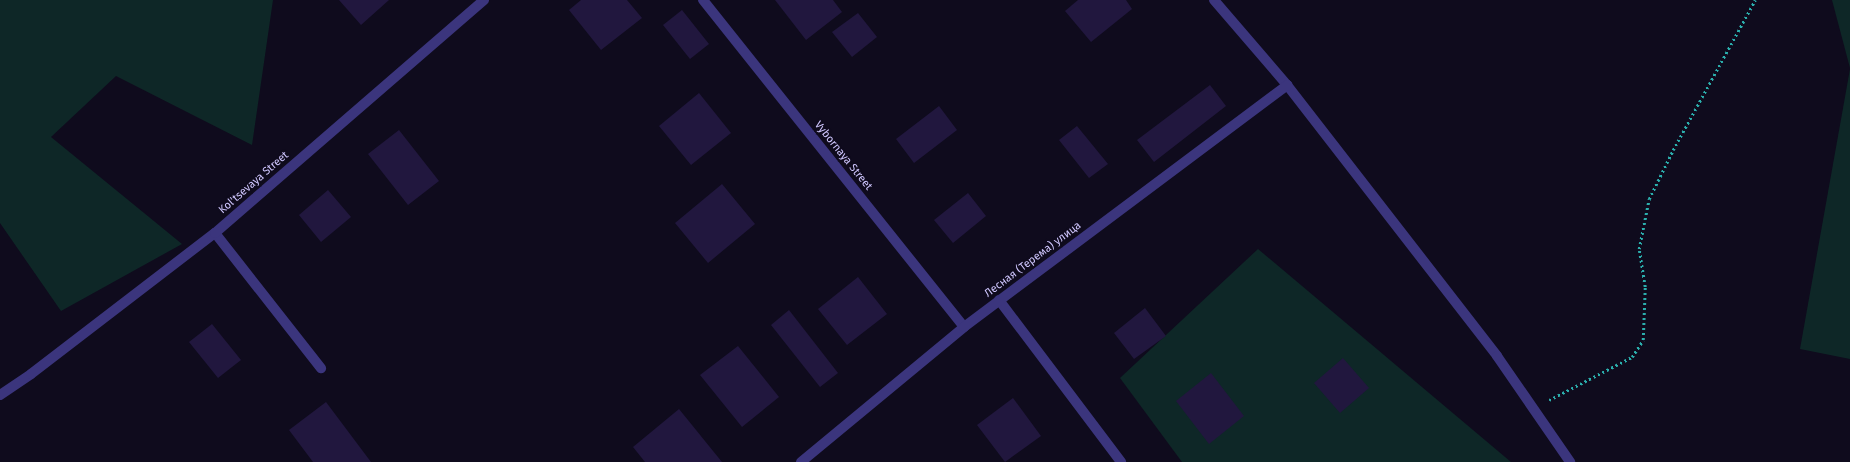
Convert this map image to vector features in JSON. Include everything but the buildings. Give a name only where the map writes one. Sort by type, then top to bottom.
[{"type":"street","name":"Kol'tsevaya Street","points":[[0,395],[31,374],[215,233],[484,0]]},
{"type":"street","name":"Vybornaya Street","points":[[703,0],[964,327]]},
{"type":"street","points":[[1214,0],[1287,85],[1497,356],[1570,462]]},
{"type":"street","name":"Лесная (Терема) улица","points":[[801,462],[964,327],[1287,85]]},
{"type":"street","points":[[215,233],[321,368]]},
{"type":"street","points":[[999,300],[1121,462]]},
{"type":"path","points":[[1533,408],[1632,357],[1643,340],[1645,287],[1639,249],[1649,199],[1673,150],[1755,0]]},
{"type":"green space","points":[[0,0],[273,0],[252,145],[116,76],[51,137],[182,244],[61,311],[0,223]]},
{"type":"green space","points":[[1832,0],[1850,0],[1850,68]]},
{"type":"green space","points":[[1850,69],[1850,359],[1800,349]]},
{"type":"green space","points":[[1258,249],[1511,462],[1182,462],[1120,378]]}]
